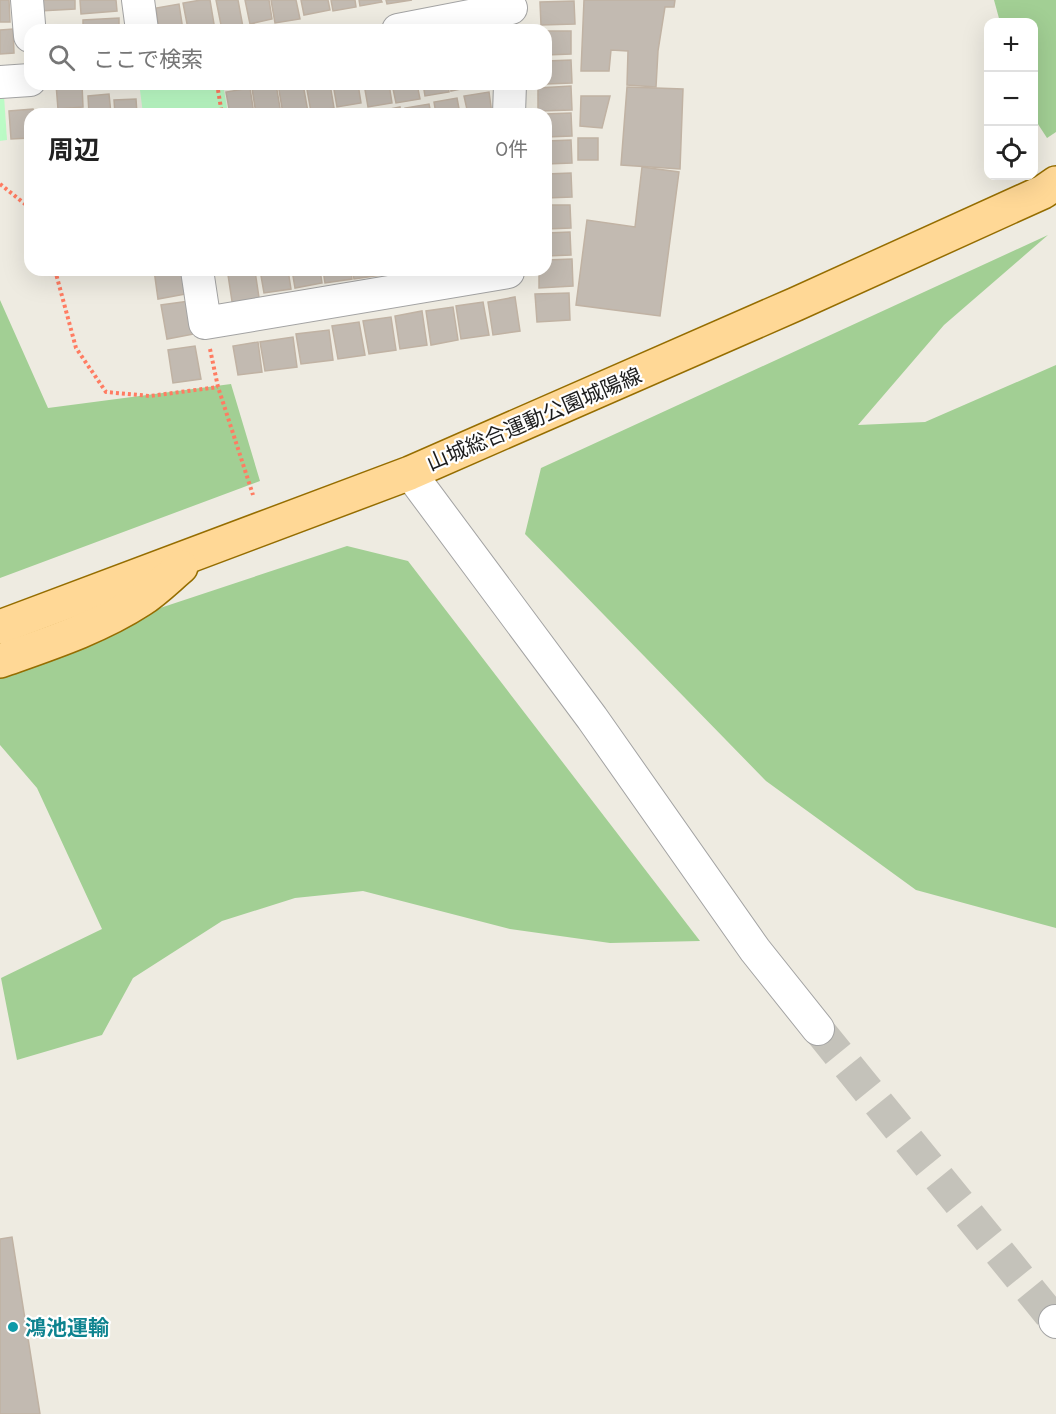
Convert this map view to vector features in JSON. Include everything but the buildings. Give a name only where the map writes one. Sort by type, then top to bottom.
[{"type":"main road","name":"山城総合運動公園城陽線","points":[[0,627],[410,472],[796,304],[1043,192],[1056,183]]},
{"type":"main road","points":[[0,661],[63,639],[106,620],[143,599],[198,552]]},
{"type":"street","points":[[27,0],[29,24]]},
{"type":"street","points":[[138,0],[141,24]]},
{"type":"street","points":[[438,24],[511,13]]},
{"type":"street","points":[[0,82],[24,80]]},
{"type":"street","points":[[510,90],[510,108]]},
{"type":"street","points":[[198,276],[205,323],[484,276]]},
{"type":"street","points":[[410,472],[592,718],[755,950],[818,1029]]},
{"type":"path","points":[[218,90],[221,108]]},
{"type":"path","points":[[0,184],[24,203]]},
{"type":"path","points":[[57,276],[76,348],[106,392],[150,396],[218,387]]},
{"type":"path","points":[[205,323],[218,387],[253,495]]},
{"type":"green space","points":[[994,0],[1056,0],[1056,132],[1047,138],[1038,124],[1038,18],[999,18]]},
{"type":"green space","points":[[140,90],[224,90],[227,108],[142,108]]},
{"type":"green space","points":[[0,96],[4,96],[7,140],[0,141]]},
{"type":"green space","points":[[1048,235],[944,325],[858,425],[925,422],[1056,365],[1056,928],[916,890],[766,781],[525,534],[541,468]]},
{"type":"green space","points":[[0,300],[48,408],[231,384],[260,481],[0,578]]},
{"type":"green space","points":[[347,546],[408,561],[700,941],[610,943],[510,929],[363,891],[295,898],[222,921],[133,978],[102,1035],[17,1060],[1,978],[102,929],[37,788],[0,745],[0,661]]},
{"type":"tunnel","points":[[818,1029],[1055,1321]]},
{"type":"place","name":"鴻池運輸","points":[[13,1327]]}]
